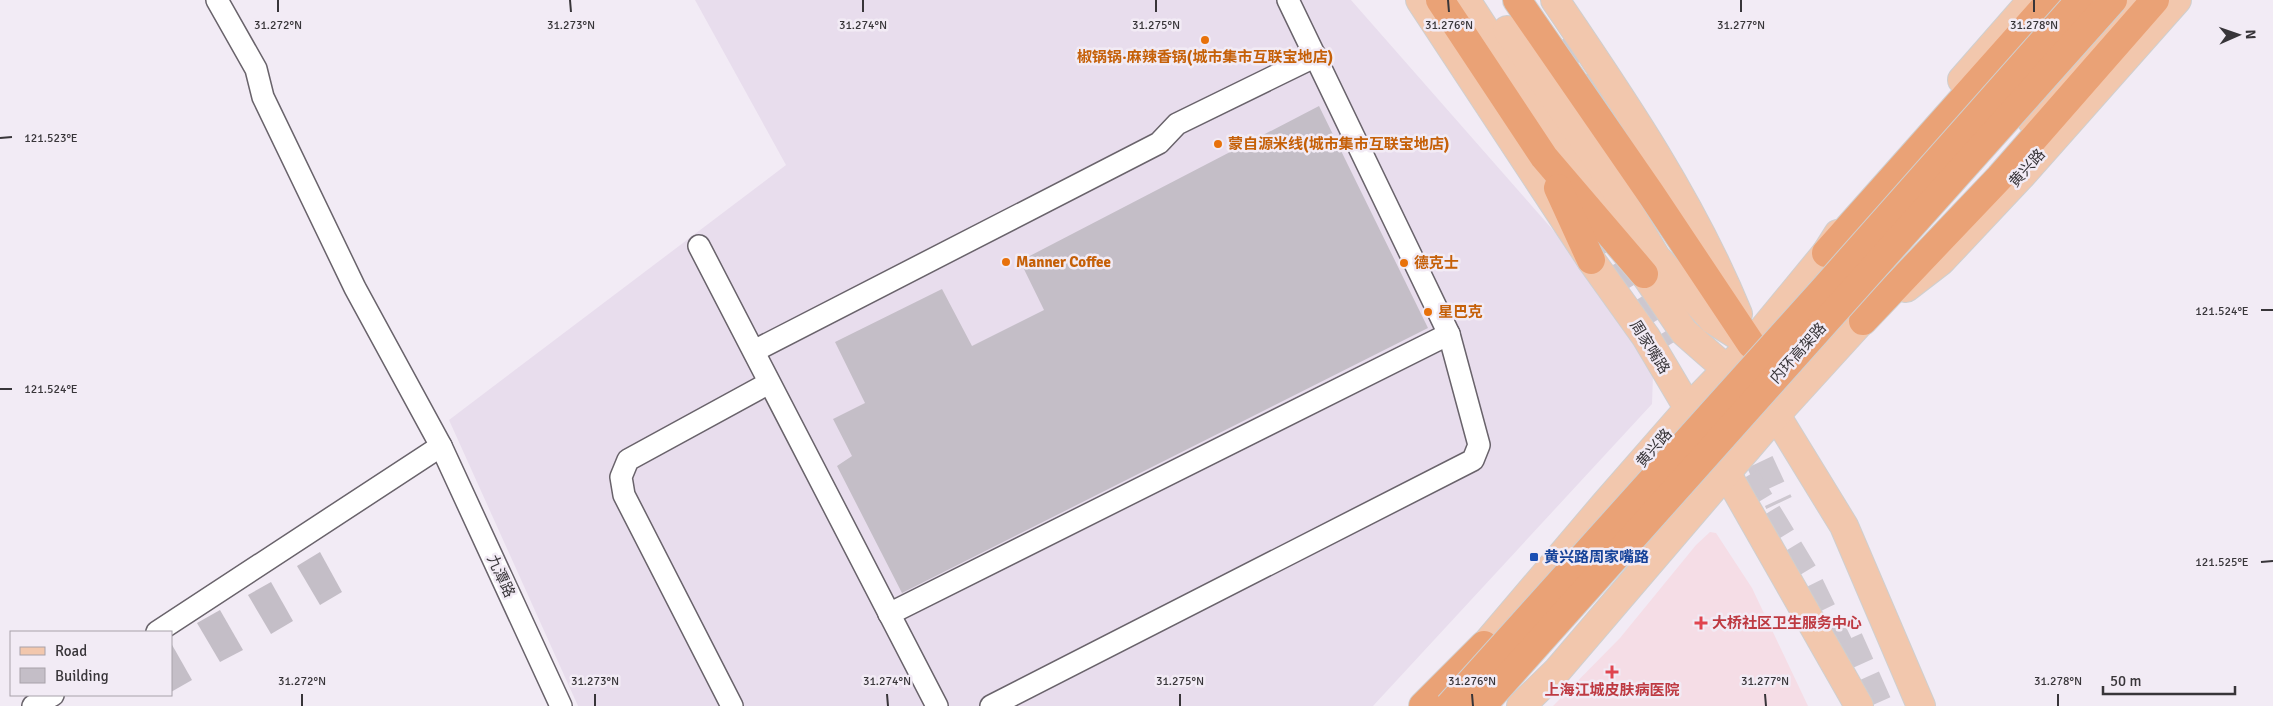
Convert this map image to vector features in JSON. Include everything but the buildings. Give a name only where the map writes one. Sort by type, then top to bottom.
[{"type":"highway","points":[[1440,0],[1544,157],[1644,274]]},
{"type":"highway","points":[[1517,0],[1651,194],[1751,344]]},
{"type":"highway","points":[[1826,253],[2051,0]]},
{"type":"highway","name":"内环高架路","points":[[1449,706],[1818,296],[2080,0]]},
{"type":"highway","name":"内环高架路","points":[[1482,706],[2113,0]]},
{"type":"highway","points":[[1863,321],[2000,177],[2155,0]]},
{"type":"highway","points":[[1544,157],[1591,260]]},
{"type":"highway","points":[[1423,706],[1484,645]]},
{"type":"main road","name":"周家嘴路","points":[[1420,0],[1591,260],[1646,337],[1728,474],[1859,706]]},
{"type":"main road","points":[[1466,0],[1644,274],[1684,332],[1776,415]]},
{"type":"main road","points":[[1486,0],[1597,159],[1656,257],[1713,320],[1751,344]]},
{"type":"main road","points":[[1555,0],[1629,109],[1695,220],[1724,278],[1751,344],[1776,415],[1844,526],[1920,706]]},
{"type":"main road","name":"黄兴路","points":[[1436,706],[1484,645],[1688,409],[1751,344],[1826,253],[1868,187],[2032,0]]},
{"type":"main road","name":"黄兴路","points":[[1826,253],[1885,206],[2067,0]]},
{"type":"main road","name":"黄兴路","points":[[1522,706],[1557,671],[1728,474],[1776,415],[1863,321],[2135,0]]},
{"type":"main road","name":"黄兴路","points":[[1863,321],[1941,261],[2021,176],[2177,0]]},
{"type":"main road","name":"黄兴路","points":[[1412,706],[1484,645]]},
{"type":"street","name":"九潭路","points":[[217,0],[256,69],[263,97],[354,288],[441,446],[561,706]]},
{"type":"street","points":[[991,706],[1473,460],[1479,445],[1449,334],[1288,0]]},
{"type":"street","points":[[754,351],[1159,143],[1177,124],[1316,56]]},
{"type":"street","points":[[699,246],[937,706]]},
{"type":"street","points":[[889,614],[1449,334]]},
{"type":"street","points":[[732,706],[624,495],[621,477],[628,460],[769,383]]},
{"type":"street","points":[[159,631],[441,446]]},
{"type":"street","points":[[33,706],[51,696]]},
{"type":"shaded area","points":[[695,0],[1351,0],[1654,345],[1652,404],[1373,706],[578,706],[449,420],[786,165]]},
{"type":"shaded area","name":"大桥社区卫生服务中心","points":[[1710,532],[1716,533],[1752,588],[1808,706],[1553,706],[1620,638],[1696,545]]},
{"type":"tunnel","points":[[1569,36],[1583,63],[1605,118]]},
{"type":"tunnel","points":[[1593,228],[1666,347]]},
{"type":"tunnel","points":[[1742,424],[1779,503]]},
{"type":"tunnel","points":[[1724,441],[1805,575],[1848,663]]},
{"type":"tunnel","points":[[1849,639],[1879,706]]},
{"type":"place","name":"椒锅锅·麻辣香锅(城市集市互联宝地店)","points":[[1205,40]]},
{"type":"place","name":"蒙自源米线(城市集市互联宝地店)","points":[[1218,144]]},
{"type":"place","name":"Manner Coffee","points":[[1006,262]]},
{"type":"place","name":"德克士","points":[[1404,263]]},
{"type":"place","name":"星巴克","points":[[1428,312]]},
{"type":"place","name":"黄兴路周家嘴路","points":[[1534,557]]},
{"type":"place","name":"大桥社区卫生服务中心","points":[[1701,623]]},
{"type":"place","name":"上海江城皮肤病医院","points":[[1612,672]]}]
